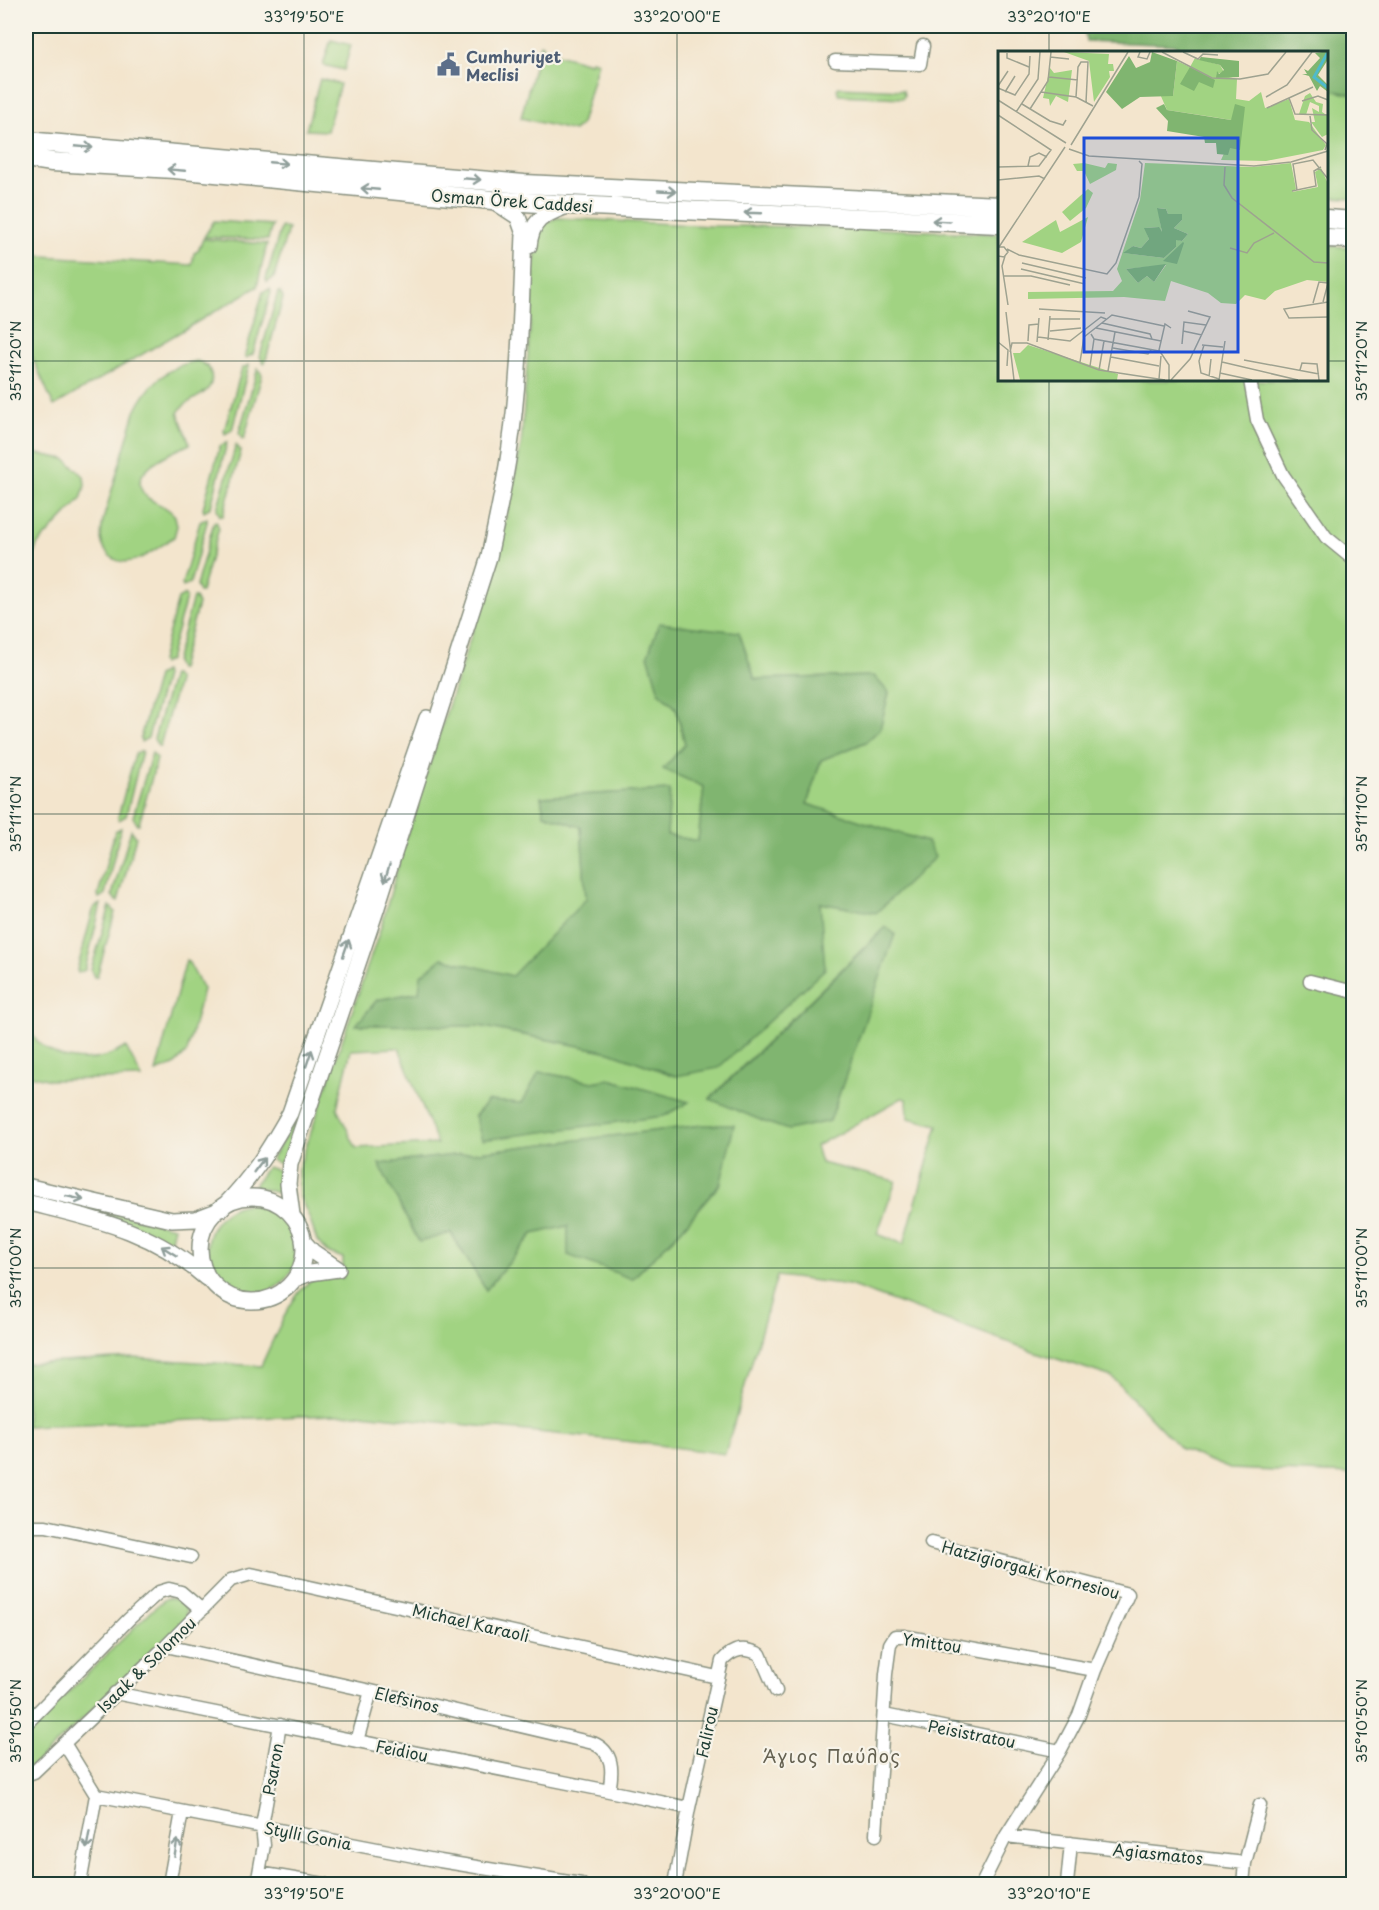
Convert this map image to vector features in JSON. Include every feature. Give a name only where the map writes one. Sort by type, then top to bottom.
[{"type":"main road","name":"Osman Örek Caddesi","points":[[26,141],[524,184],[998,206]]},
{"type":"main road","name":"Osman Örek Caddesi","points":[[26,158],[52,162],[174,169],[492,200],[998,224]]},
{"type":"main road","points":[[1328,219],[1353,220]]},
{"type":"main road","points":[[1328,238],[1353,239]]},
{"type":"street","points":[[835,61],[920,64],[923,45]]},
{"type":"street","points":[[492,200],[518,217],[524,234],[520,329]]},
{"type":"street","points":[[292,1215],[288,1184],[290,1164],[376,910],[489,556],[509,452],[530,233],[539,219],[569,205]]},
{"type":"street","points":[[1251,381],[1257,420],[1283,475],[1326,537],[1353,560]]},
{"type":"street","points":[[209,1281],[201,1266],[200,1240],[208,1222],[264,1159],[290,1113],[362,900],[457,639],[496,523]]},
{"type":"street","points":[[1310,981],[1353,992]]},
{"type":"street","points":[[26,1186],[172,1220],[196,1219],[236,1200],[260,1197],[280,1205],[292,1215],[301,1230],[303,1262],[295,1279],[276,1296],[251,1301],[226,1294],[194,1267],[164,1247],[123,1228],[26,1202]]},
{"type":"street","points":[[295,1279],[322,1270],[338,1269],[313,1252],[303,1241]]},
{"type":"street","points":[[26,1526],[46,1526],[191,1557]]},
{"type":"street","name":"Hatzigiorgaki Kornesiou","points":[[931,1543],[1128,1594],[1095,1670],[1079,1715],[1060,1751],[1006,1836],[981,1884]]},
{"type":"street","name":"Michael Karaoli","points":[[226,1585],[239,1577],[257,1574],[717,1677]]},
{"type":"street","name":"Isaak & Solomou","points":[[26,1775],[34,1772],[166,1646],[226,1585]]},
{"type":"street","points":[[26,1724],[159,1592],[169,1589],[181,1592],[202,1610]]},
{"type":"street","name":"Ymittou","points":[[876,1835],[886,1674],[890,1644],[895,1636],[1095,1670]]},
{"type":"street","name":"Elefsinos","points":[[166,1646],[371,1690],[593,1743],[605,1750],[611,1762],[609,1791]]},
{"type":"street","name":"Falirou","points":[[675,1884],[689,1808],[722,1661],[729,1653],[740,1649],[752,1650],[760,1654],[776,1691]]},
{"type":"street","points":[[357,1741],[371,1690]]},
{"type":"street","name":"Feidiou","points":[[115,1693],[689,1808]]},
{"type":"street","name":"Peisistratou","points":[[884,1715],[1060,1751]]},
{"type":"street","name":"Psaron","points":[[258,1879],[264,1845],[262,1826],[280,1725]]},
{"type":"street","points":[[64,1743],[96,1795],[80,1884]]},
{"type":"street","name":"Stylli Gonia","points":[[96,1795],[440,1861],[581,1884]]},
{"type":"street","points":[[1243,1884],[1245,1863],[1260,1805]]},
{"type":"street","points":[[169,1884],[182,1812]]},
{"type":"street","name":"Agiasmatos","points":[[1006,1836],[1245,1863]]},
{"type":"street","points":[[1067,1884],[1071,1843]]},
{"type":"street","points":[[258,1879],[324,1884]]},
{"type":"green space","points":[[1084,26],[1353,26],[1353,95],[1328,89],[1328,51],[1179,51],[1178,45],[1086,41]]},
{"type":"green space","points":[[1353,26],[1353,198],[1328,197],[1328,51],[1294,51]]},
{"type":"green space","points":[[331,40],[351,45],[344,70],[323,65]]},
{"type":"green space","points":[[540,44],[543,45],[543,50],[590,63],[591,60],[598,62],[581,124],[574,131],[521,118]]},
{"type":"green space","points":[[320,79],[340,84],[327,131],[306,130]]},
{"type":"green space","points":[[839,87],[903,90],[904,95],[903,98],[839,95],[837,89]]},
{"type":"green space","points":[[557,218],[710,226],[833,227],[998,234],[998,381],[1328,381],[1328,246],[1353,247],[1353,1474],[1230,1469],[1181,1449],[1112,1377],[849,1285],[777,1276],[725,1454],[643,1443],[361,1414],[26,1426],[26,1364],[133,1358],[261,1366],[299,1292],[315,1279],[343,1278],[343,1258],[327,1252],[317,1241],[299,1195],[298,1170],[382,924],[407,833],[500,547],[521,446],[537,234],[546,222]],"holes":[[[874,676],[866,742],[821,760],[807,804],[927,842],[820,903],[676,1076],[610,1052],[479,1026],[357,1025],[377,1000],[419,992],[442,958],[512,976],[586,899],[581,827],[544,814],[541,797],[669,790],[667,835],[698,842],[704,787],[685,744],[676,708],[659,692],[755,679]],[[885,927],[894,934],[710,1099]],[[399,1048],[437,1144],[356,1148],[337,1108],[351,1050]],[[540,1072],[593,1082],[609,1079],[688,1102],[475,1116],[487,1101],[522,1103]],[[902,1098],[907,1099],[908,1118],[938,1125],[904,1244],[877,1234],[896,1181],[821,1163],[816,1146]],[[703,1125],[721,1183],[682,1229],[632,1279],[569,1225],[533,1234],[486,1290],[450,1232],[379,1164]]]},
{"type":"green space","points":[[214,221],[272,225],[268,240],[204,237]]},
{"type":"green space","points":[[281,227],[288,229],[274,278],[267,282],[266,279]]},
{"type":"green space","points":[[203,239],[267,244],[257,287],[54,406],[26,343],[26,255],[192,265],[194,253],[198,251]]},
{"type":"green space","points":[[270,289],[253,354],[246,358],[263,292]]},
{"type":"green space","points":[[278,292],[283,298],[265,363],[263,363],[260,356]]},
{"type":"green space","points":[[197,361],[209,369],[211,382],[205,392],[187,403],[178,413],[190,444],[154,463],[141,478],[140,486],[145,495],[167,508],[175,516],[177,526],[174,537],[143,557],[126,562],[118,561],[104,548],[101,539],[103,520],[135,412],[152,385],[160,378],[177,367]]},
{"type":"green space","points":[[249,365],[232,430],[225,434],[242,368]]},
{"type":"green space","points":[[258,368],[262,375],[244,439],[242,439],[239,433]]},
{"type":"green space","points":[[227,442],[211,507],[204,511],[220,446]]},
{"type":"green space","points":[[236,445],[241,451],[223,516],[220,516],[217,509]]},
{"type":"green space","points":[[39,454],[65,459],[84,476],[85,486],[81,499],[37,545],[27,573],[26,584],[26,455]]},
{"type":"green space","points":[[207,518],[190,583],[183,587],[200,522]]},
{"type":"green space","points":[[216,521],[219,528],[201,592],[199,592],[196,586]]},
{"type":"green space","points":[[185,595],[169,660],[162,664],[178,599]]},
{"type":"green space","points":[[193,598],[198,604],[180,669],[178,669],[175,662]]},
{"type":"green space","points":[[659,623],[739,632],[755,679],[874,676],[889,693],[880,729],[866,742],[821,760],[807,804],[927,842],[935,857],[876,913],[820,903],[825,969],[718,1068],[676,1076],[610,1052],[479,1026],[356,1025],[377,1000],[419,992],[421,975],[442,958],[512,976],[586,899],[581,827],[544,814],[541,797],[670,790],[667,835],[698,841],[704,787],[663,769],[685,744],[676,708],[659,692],[648,655]]},
{"type":"green space","points":[[164,672],[165,676],[148,738],[141,742],[157,676]]},
{"type":"green space","points":[[172,675],[178,681],[160,746],[158,746],[154,739]]},
{"type":"green space","points":[[440,695],[283,1165],[271,1160],[287,1133]]},
{"type":"green space","points":[[142,751],[126,816],[119,820],[135,754]]},
{"type":"green space","points":[[152,753],[157,759],[139,824],[137,824],[133,817]]},
{"type":"green space","points":[[121,828],[105,894],[99,898],[115,831]]},
{"type":"green space","points":[[131,830],[136,837],[118,901],[116,901],[112,895]]},
{"type":"green space","points":[[101,904],[85,970],[78,973],[94,907]]},
{"type":"green space","points":[[110,906],[115,912],[97,977],[94,977],[91,970]]},
{"type":"green space","points":[[886,927],[895,934],[830,1121],[788,1130],[710,1099]]},
{"type":"green space","points":[[186,960],[203,989],[187,1052],[174,1065],[156,1072]]},
{"type":"green space","points":[[26,1025],[45,1048],[70,1058],[84,1060],[98,1058],[126,1047],[142,1078],[50,1080],[26,1074]]},
{"type":"green space","points":[[539,1072],[593,1082],[609,1079],[689,1102],[664,1116],[482,1140],[475,1116],[488,1101],[522,1103]]},
{"type":"green space","points":[[703,1125],[734,1125],[721,1182],[682,1229],[632,1279],[568,1255],[568,1226],[533,1234],[486,1290],[451,1233],[419,1242],[379,1164]]},
{"type":"green space","points":[[267,1167],[282,1172],[281,1194],[255,1187]]},
{"type":"green space","points":[[26,1191],[174,1227],[170,1243],[125,1222],[26,1197]]},
{"type":"green space","points":[[252,1204],[269,1207],[284,1217],[294,1232],[297,1249],[294,1266],[284,1281],[269,1291],[252,1294],[235,1291],[220,1281],[210,1266],[207,1249],[210,1232],[220,1217],[235,1207]]},
{"type":"green space","points":[[169,1598],[183,1602],[187,1610],[186,1621],[34,1765],[26,1768],[26,1734],[150,1612]]},
{"type":"place","name":"Cumhuriyet Meclisi","points":[[448,65]]},
{"type":"district","name":"Άγιος Παύλος","points":[[832,1755]]}]
